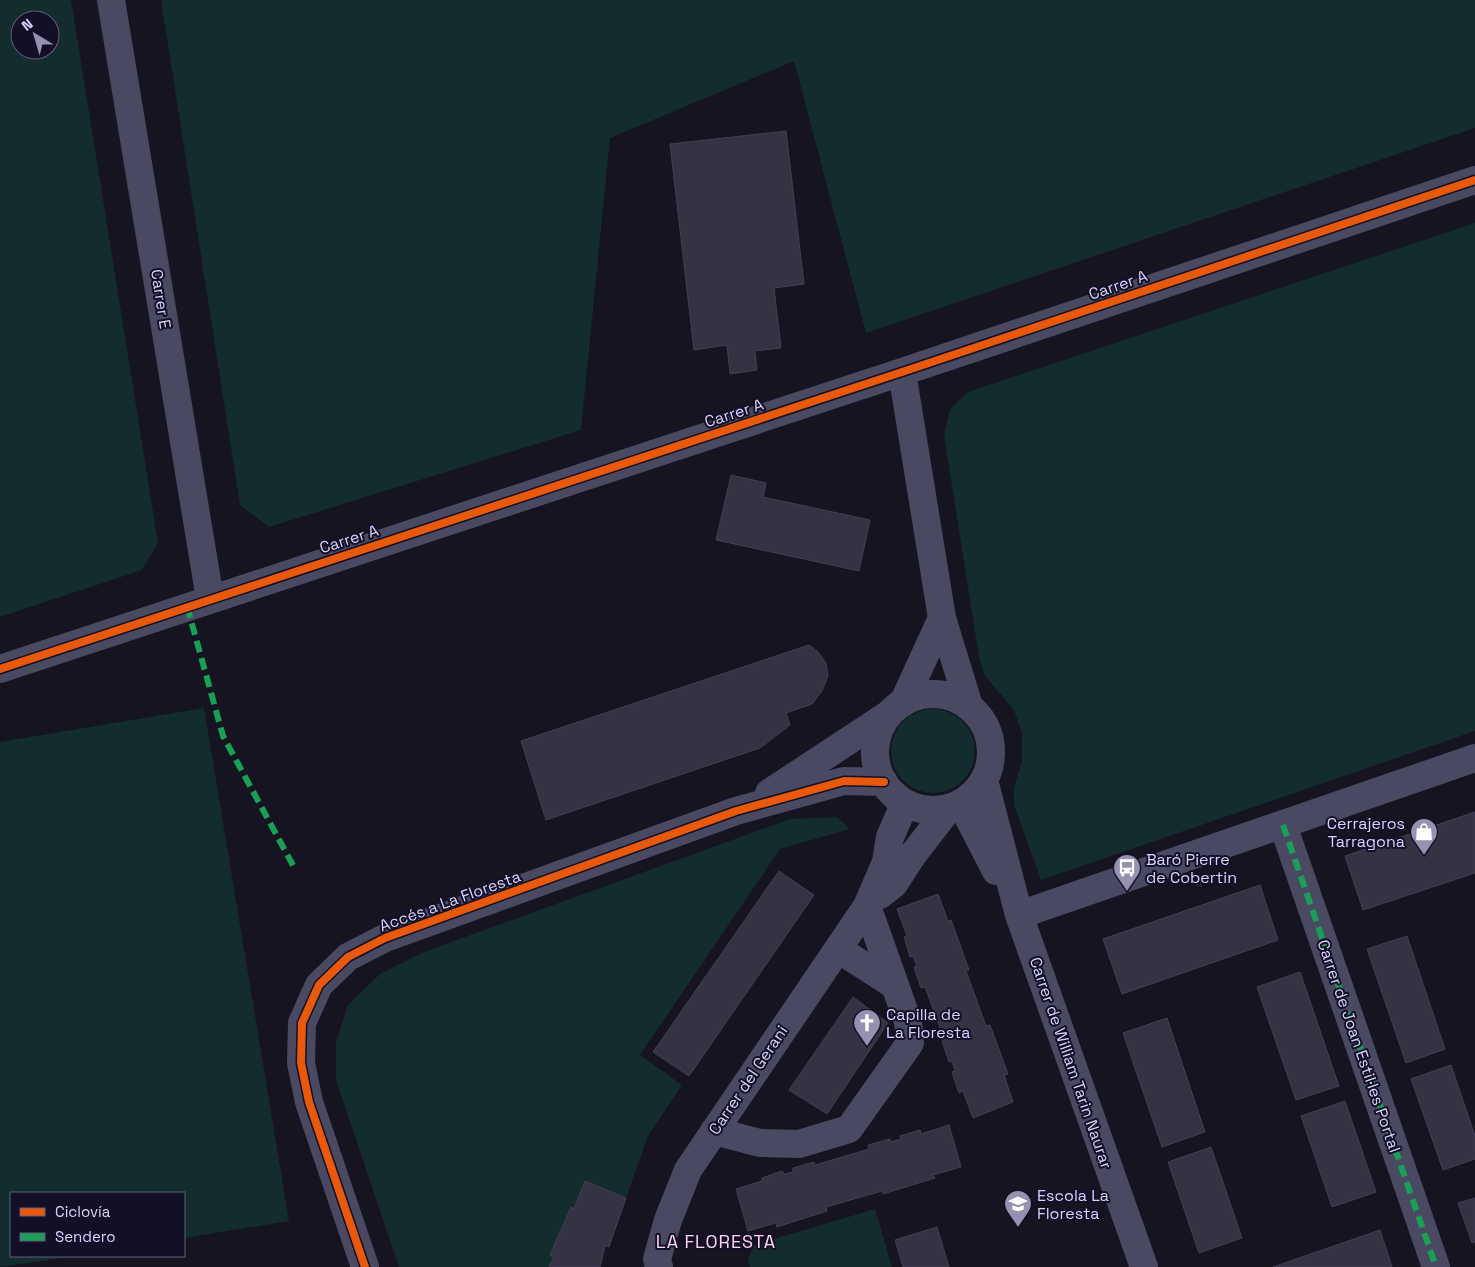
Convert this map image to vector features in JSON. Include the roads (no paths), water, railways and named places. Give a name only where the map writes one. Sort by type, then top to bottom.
[{"type":"street","name":"Carrer E","points":[[111,0],[210,598]]},
{"type":"street","name":"Carrer A","points":[[0,669],[210,598],[902,372],[1475,180]]},
{"type":"street","points":[[902,372],[942,618],[969,706]]},
{"type":"street","points":[[897,708],[919,696],[937,694],[954,698],[969,706],[980,718],[988,732],[991,748],[990,765],[984,780],[974,793],[955,805],[935,810],[920,808],[906,803],[893,794],[884,782],[878,769],[877,739],[882,725],[897,708],[942,618]]},
{"type":"street","name":"Accés a La Floresta","points":[[736,811],[788,782],[897,708]]},
{"type":"street","points":[[1019,915],[1475,758]]},
{"type":"street","name":"Carrer de William Tarin Naurar","points":[[984,780],[1019,915],[1144,1267]]},
{"type":"street","name":"Accés a La Floresta","points":[[365,1267],[310,1102],[300,1063],[302,1023],[319,985],[348,957],[386,938],[736,811],[844,781],[884,782]]},
{"type":"street","name":"Carrer del Gerani","points":[[659,1267],[657,1259],[671,1212],[688,1170],[867,906],[886,862],[890,837],[906,803]]},
{"type":"street","name":"Carrer de William Tarin Naurar","points":[[955,805],[1019,915]]},
{"type":"street","name":"Carrer del Gerani","points":[[867,906],[894,884],[912,856],[955,805]]},
{"type":"street","name":"Carrer de Joan Estil·les Portal","points":[[1283,825],[1436,1267]]},
{"type":"street","points":[[714,1131],[760,1143],[799,1144],[848,1130],[910,1043],[908,1022],[867,906]]},
{"type":"street","points":[[838,948],[894,985]]},
{"type":"place","name":"Cerrajeros Tarragona","points":[[1424,856]]},
{"type":"place","name":"Baró Pierre de Cobertin","points":[[1127,892]]},
{"type":"place","name":"Capilla de La Floresta","points":[[867,1047]]},
{"type":"place","name":"Escola La Floresta","points":[[1018,1228]]},
{"type":"district","name":"LA FLORESTA","points":[[716,1241]]}]
